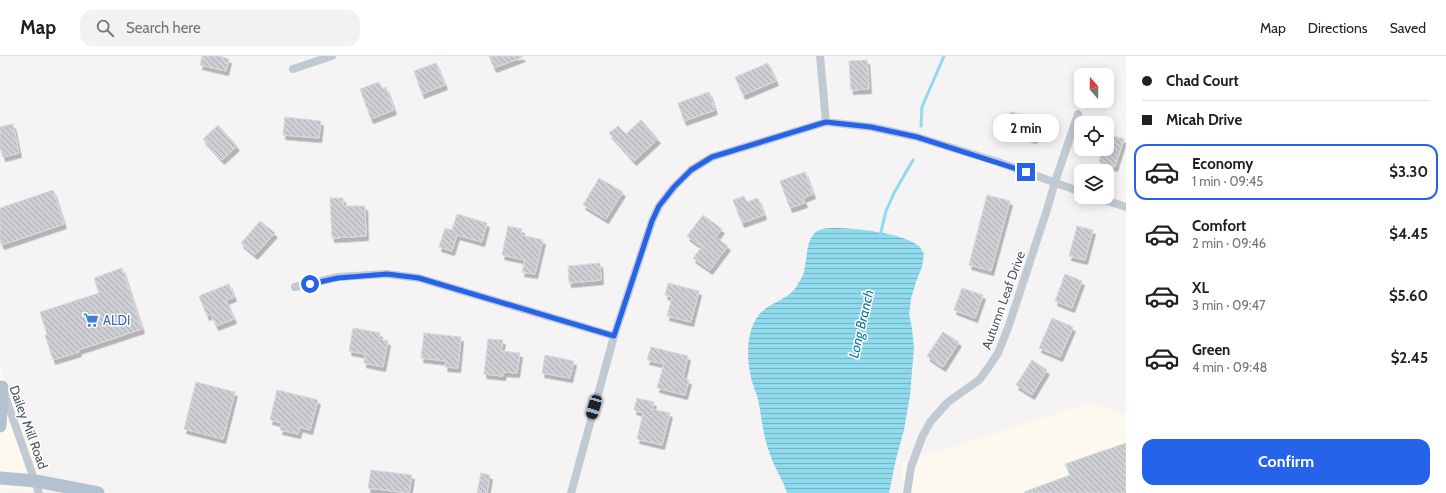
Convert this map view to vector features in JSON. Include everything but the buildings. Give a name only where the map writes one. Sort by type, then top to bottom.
[{"type":"main road","points":[[0,426],[1,384]]},
{"type":"main road","points":[[0,478],[38,487],[98,493]]},
{"type":"street","points":[[293,69],[332,56]]},
{"type":"street","points":[[820,56],[826,122]]},
{"type":"street","name":"Autumn Leaf Drive","points":[[907,493],[911,467],[922,437],[931,421],[948,402],[979,380],[998,353],[1011,321],[1078,114]]},
{"type":"street","points":[[571,493],[614,336],[652,221],[659,206],[674,187],[691,170],[712,157],[826,122],[871,127],[917,137],[998,162],[1074,189]]},
{"type":"street","points":[[1114,203],[1126,207]]},
{"type":"street","points":[[295,287],[352,276],[387,274],[419,278],[614,336]]},
{"type":"street","name":"Dailey Mill Road","points":[[1,384],[38,487]]},
{"type":"shaded area","points":[[0,366],[42,481],[46,491],[0,489]]},
{"type":"shaded area","points":[[1089,403],[1126,414],[1126,493],[903,493],[903,463]]},
{"type":"water","points":[[826,228],[866,230],[902,238],[912,241],[919,246],[924,254],[922,267],[911,299],[909,314],[914,348],[910,395],[904,430],[889,493],[787,493],[769,451],[758,401],[751,378],[748,348],[750,332],[756,319],[764,310],[787,296],[796,287],[804,271],[809,243],[816,232]]},
{"type":"waterway","name":"Long Branch","points":[[921,126],[922,107],[944,56]]},
{"type":"waterway","name":"Long Branch","points":[[880,236],[886,211],[894,193],[913,160]]},
{"type":"place","name":"ALDI","points":[[91,320]]},
{"type":"route","points":[[310,284],[338,278],[387,274],[419,278],[614,336],[652,221],[659,206],[674,187],[691,170],[712,157],[826,122],[871,127],[917,137],[1026,172]]}]
